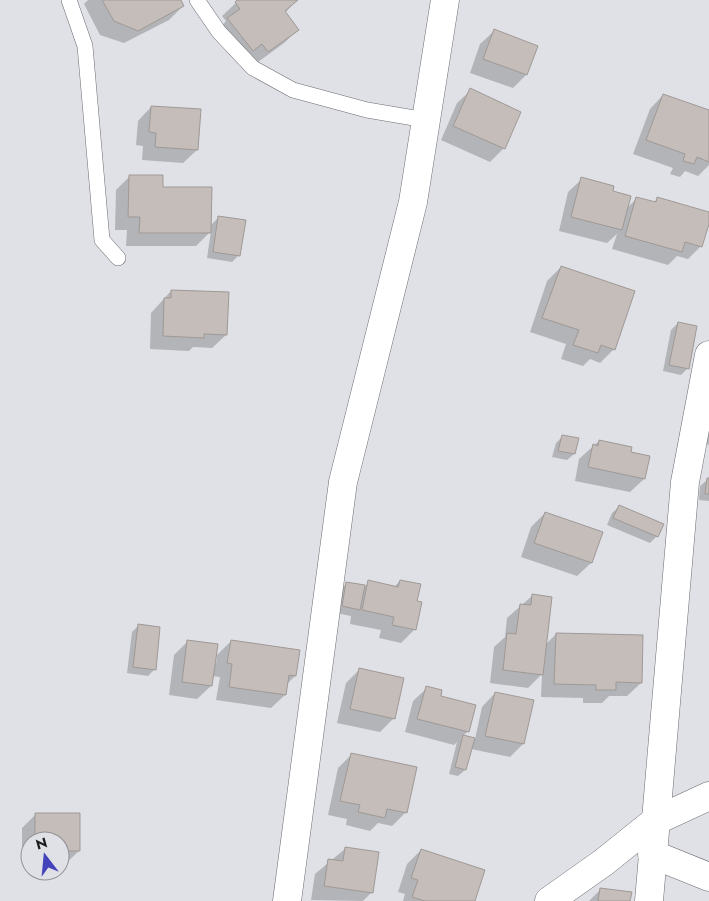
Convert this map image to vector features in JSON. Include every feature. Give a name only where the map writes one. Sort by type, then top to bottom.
[{"type":"street","points":[[287,901],[343,482],[413,202],[445,0]]},
{"type":"street","points":[[649,901],[685,482],[709,355]]},
{"type":"street","points":[[549,901],[604,862],[655,821],[709,796]]},
{"type":"street","points":[[652,854],[709,877]]},
{"type":"lane","points":[[69,0],[84,46],[102,240],[118,258]]},
{"type":"lane","points":[[197,0],[220,32],[253,68],[293,90],[367,110],[426,120]]},
{"type":"building","points":[[102,0],[181,0],[184,6],[138,31],[114,21]]},
{"type":"building","points":[[237,0],[298,0],[285,11],[299,30],[268,52],[262,44],[253,51],[227,18],[240,9],[235,2]]},
{"type":"building","points":[[494,29],[538,46],[527,75],[483,59]]},
{"type":"building","points":[[470,88],[521,112],[505,149],[453,126]]},
{"type":"building","points":[[663,94],[709,110],[709,162],[697,157],[694,164],[683,161],[685,154],[646,140]]},
{"type":"building","points":[[151,106],[201,109],[198,150],[155,147],[156,133],[149,132]]},
{"type":"building","points":[[129,175],[163,175],[163,187],[212,187],[211,233],[139,233],[140,217],[128,217]]},
{"type":"building","points":[[581,177],[614,186],[613,191],[631,196],[622,230],[571,217]]},
{"type":"building","points":[[636,197],[656,202],[657,197],[709,212],[709,224],[702,247],[685,242],[682,252],[625,236]]},
{"type":"building","points":[[218,216],[246,220],[240,256],[213,252]]},
{"type":"building","points":[[561,266],[635,291],[615,350],[601,345],[598,353],[573,345],[579,330],[542,318]]},
{"type":"building","points":[[171,290],[229,292],[227,335],[204,334],[204,338],[163,336],[164,298],[171,298]]},
{"type":"building","points":[[678,322],[697,326],[689,369],[669,365]]},
{"type":"building","points":[[562,435],[579,438],[575,454],[558,451]]},
{"type":"building","points":[[599,440],[632,447],[631,452],[650,456],[645,479],[588,467],[593,444],[598,446]]},
{"type":"building","points":[[707,478],[709,478],[709,494],[705,494]]},
{"type":"building","points":[[619,505],[664,524],[658,537],[613,518]]},
{"type":"building","points":[[545,512],[603,532],[592,563],[534,543]]},
{"type":"building","points":[[368,580],[398,587],[400,580],[421,584],[417,601],[422,602],[416,630],[392,625],[394,617],[362,610]]},
{"type":"building","points":[[346,582],[365,585],[360,610],[342,606]]},
{"type":"building","points":[[532,594],[552,597],[543,675],[503,670],[507,633],[516,634],[520,604],[531,605]]},
{"type":"building","points":[[138,624],[160,627],[156,670],[133,667]]},
{"type":"building","points":[[556,633],[643,635],[642,683],[616,682],[616,690],[596,690],[596,685],[554,684]]},
{"type":"building","points":[[187,640],[218,644],[212,686],[182,682]]},
{"type":"building","points":[[231,640],[300,650],[296,676],[289,675],[286,695],[229,687],[232,664],[227,663]]},
{"type":"building","points":[[359,668],[404,678],[395,719],[350,709]]},
{"type":"building","points":[[426,686],[442,690],[441,696],[476,705],[469,732],[417,719]]},
{"type":"building","points":[[495,692],[534,700],[524,744],[485,736]]},
{"type":"building","points":[[463,735],[475,738],[466,770],[455,767]]},
{"type":"building","points":[[351,753],[417,767],[407,813],[387,809],[385,818],[358,812],[360,805],[340,801]]},
{"type":"building","points":[[35,813],[80,813],[80,851],[70,851],[70,831],[35,831]]},
{"type":"building","points":[[345,847],[379,852],[373,893],[324,886],[328,859],[343,861]]},
{"type":"building","points":[[421,849],[485,870],[475,901],[425,901],[412,897],[418,880],[411,878]]},
{"type":"building","points":[[600,888],[632,892],[630,901],[598,901]]}]
